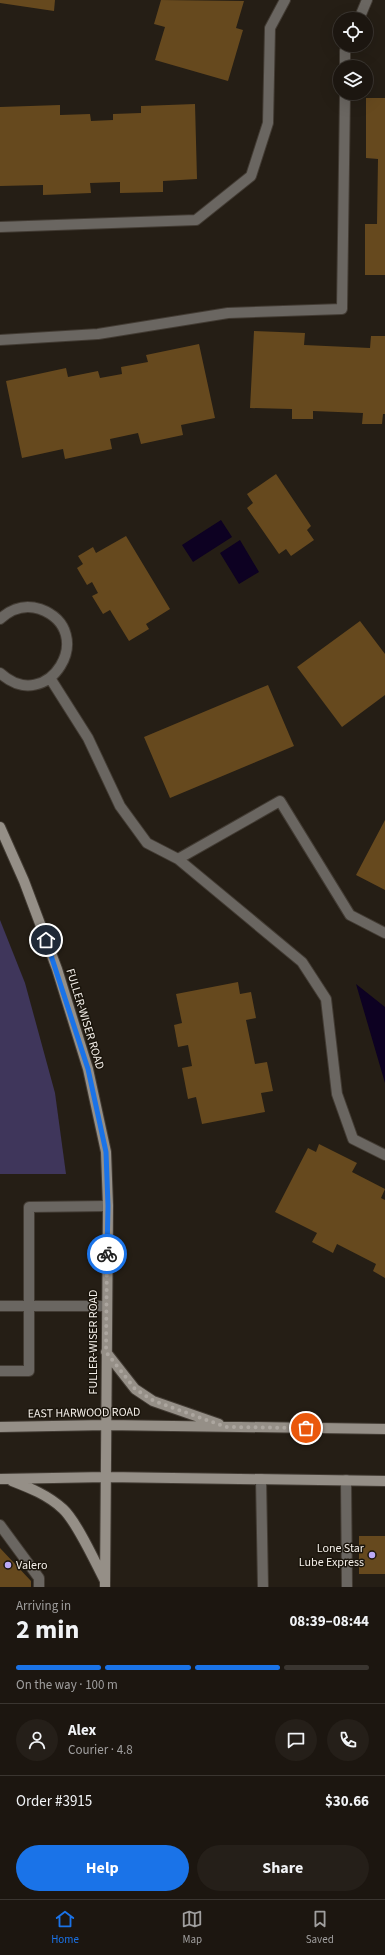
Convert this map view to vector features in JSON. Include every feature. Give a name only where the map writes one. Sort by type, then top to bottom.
[{"type":"main road","name":"FULLER-WISER ROAD","points":[[0,827],[24,882],[57,969],[88,1069],[106,1152],[108,1206],[106,1306],[105,1584]]},
{"type":"main road","points":[[106,1352],[135,1389],[154,1401],[226,1427]]},
{"type":"main road","name":"EAST HARWOOD ROAD","points":[[0,1427],[106,1425],[385,1429]]},
{"type":"main road","points":[[4,1479],[106,1477],[385,1480]]},
{"type":"main road","points":[[4,1479],[43,1494],[64,1510],[78,1532],[105,1584]]},
{"type":"lane","points":[[0,227],[196,220],[245,181],[251,176],[268,123],[270,28],[285,0]]},
{"type":"lane","points":[[362,12],[367,0]]},
{"type":"lane","points":[[0,340],[98,334],[228,313],[342,309],[345,100]]},
{"type":"lane","points":[[0,619],[8,612],[21,608],[34,607],[47,612],[57,620],[65,631],[68,644],[66,657],[60,669],[40,684],[28,686],[17,684],[6,679],[0,673]]},
{"type":"lane","points":[[50,678],[92,745],[120,806],[148,843],[178,859],[302,962],[326,999],[337,1094],[353,1139],[385,1155]]},
{"type":"lane","points":[[178,859],[280,801],[350,915],[385,934]]},
{"type":"lane","points":[[0,1371],[29,1371],[29,1207],[108,1206]]},
{"type":"lane","points":[[0,1306],[106,1306]]},
{"type":"lane","points":[[261,1479],[263,1587]]},
{"type":"lane","points":[[346,1480],[347,1587]]},
{"type":"lane","points":[[0,1525],[39,1578],[39,1587]]},
{"type":"shaded area","points":[[221,520],[232,537],[193,562],[182,545]]},
{"type":"shaded area","points":[[240,540],[259,572],[239,584],[220,553]]},
{"type":"shaded area","points":[[0,920],[25,983],[55,1093],[66,1174],[0,1174]]},
{"type":"shaded area","points":[[356,984],[385,1007],[385,1083]]},
{"type":"building","points":[[0,0],[55,0],[54,11],[0,3]]},
{"type":"building","points":[[161,0],[244,1],[236,28],[243,30],[228,81],[155,60],[165,27],[154,24]]},
{"type":"building","points":[[373,98],[385,98],[385,275],[365,275],[365,224],[377,224],[378,159],[366,158],[366,100],[373,100]]},
{"type":"building","points":[[195,104],[197,179],[163,181],[163,192],[120,193],[120,182],[90,183],[91,193],[43,195],[43,185],[0,186],[0,107],[60,105],[60,115],[90,114],[91,121],[113,120],[113,114],[141,113],[141,106]]},
{"type":"building","points":[[254,331],[305,333],[304,345],[370,348],[371,336],[385,336],[385,414],[383,414],[382,424],[362,424],[363,413],[313,411],[313,419],[292,419],[292,409],[250,408]]},
{"type":"building","points":[[199,344],[215,418],[181,425],[183,435],[141,444],[138,433],[110,439],[112,449],[65,459],[63,449],[22,458],[6,381],[66,368],[68,377],[98,371],[100,378],[122,374],[121,367],[148,362],[146,355]]},
{"type":"building","points":[[276,474],[311,526],[307,530],[314,540],[291,556],[286,549],[279,554],[247,508],[253,503],[247,494]]},
{"type":"building","points":[[126,536],[170,609],[146,624],[149,629],[129,641],[110,610],[103,614],[92,596],[98,593],[92,582],[87,585],[77,568],[83,564],[78,556],[93,547],[96,553]]},
{"type":"building","points":[[360,621],[385,654],[385,695],[342,727],[297,667]]},
{"type":"building","points":[[268,685],[294,746],[170,798],[144,737]]},
{"type":"building","points":[[385,820],[385,890],[356,875]]},
{"type":"building","points":[[238,982],[240,994],[251,992],[256,1018],[246,1020],[255,1064],[267,1062],[273,1091],[261,1093],[265,1112],[202,1124],[196,1097],[188,1099],[182,1068],[192,1066],[188,1045],[178,1047],[174,1025],[182,1023],[176,994]]},
{"type":"building","points":[[319,1144],[357,1163],[352,1172],[385,1189],[381,1198],[385,1200],[385,1278],[373,1271],[376,1264],[337,1244],[333,1253],[312,1242],[317,1233],[275,1212],[308,1148],[316,1152]]},
{"type":"building","name":"Lone Star Lube Express","points":[[359,1536],[385,1536],[385,1574],[359,1574]]},
{"type":"building","name":"Valero","points":[[0,1548],[31,1581],[31,1587],[0,1587]]},
{"type":"way so far","points":[[107,1254],[106,1352],[135,1389],[154,1401],[226,1427],[306,1428]]},
{"type":"place","name":"Lone Star Lube Express","points":[[372,1555]]},
{"type":"place","name":"Valero","points":[[8,1565]]},
{"type":"route","points":[[46,940],[57,969],[88,1069],[106,1152],[108,1206],[107,1254]]}]
